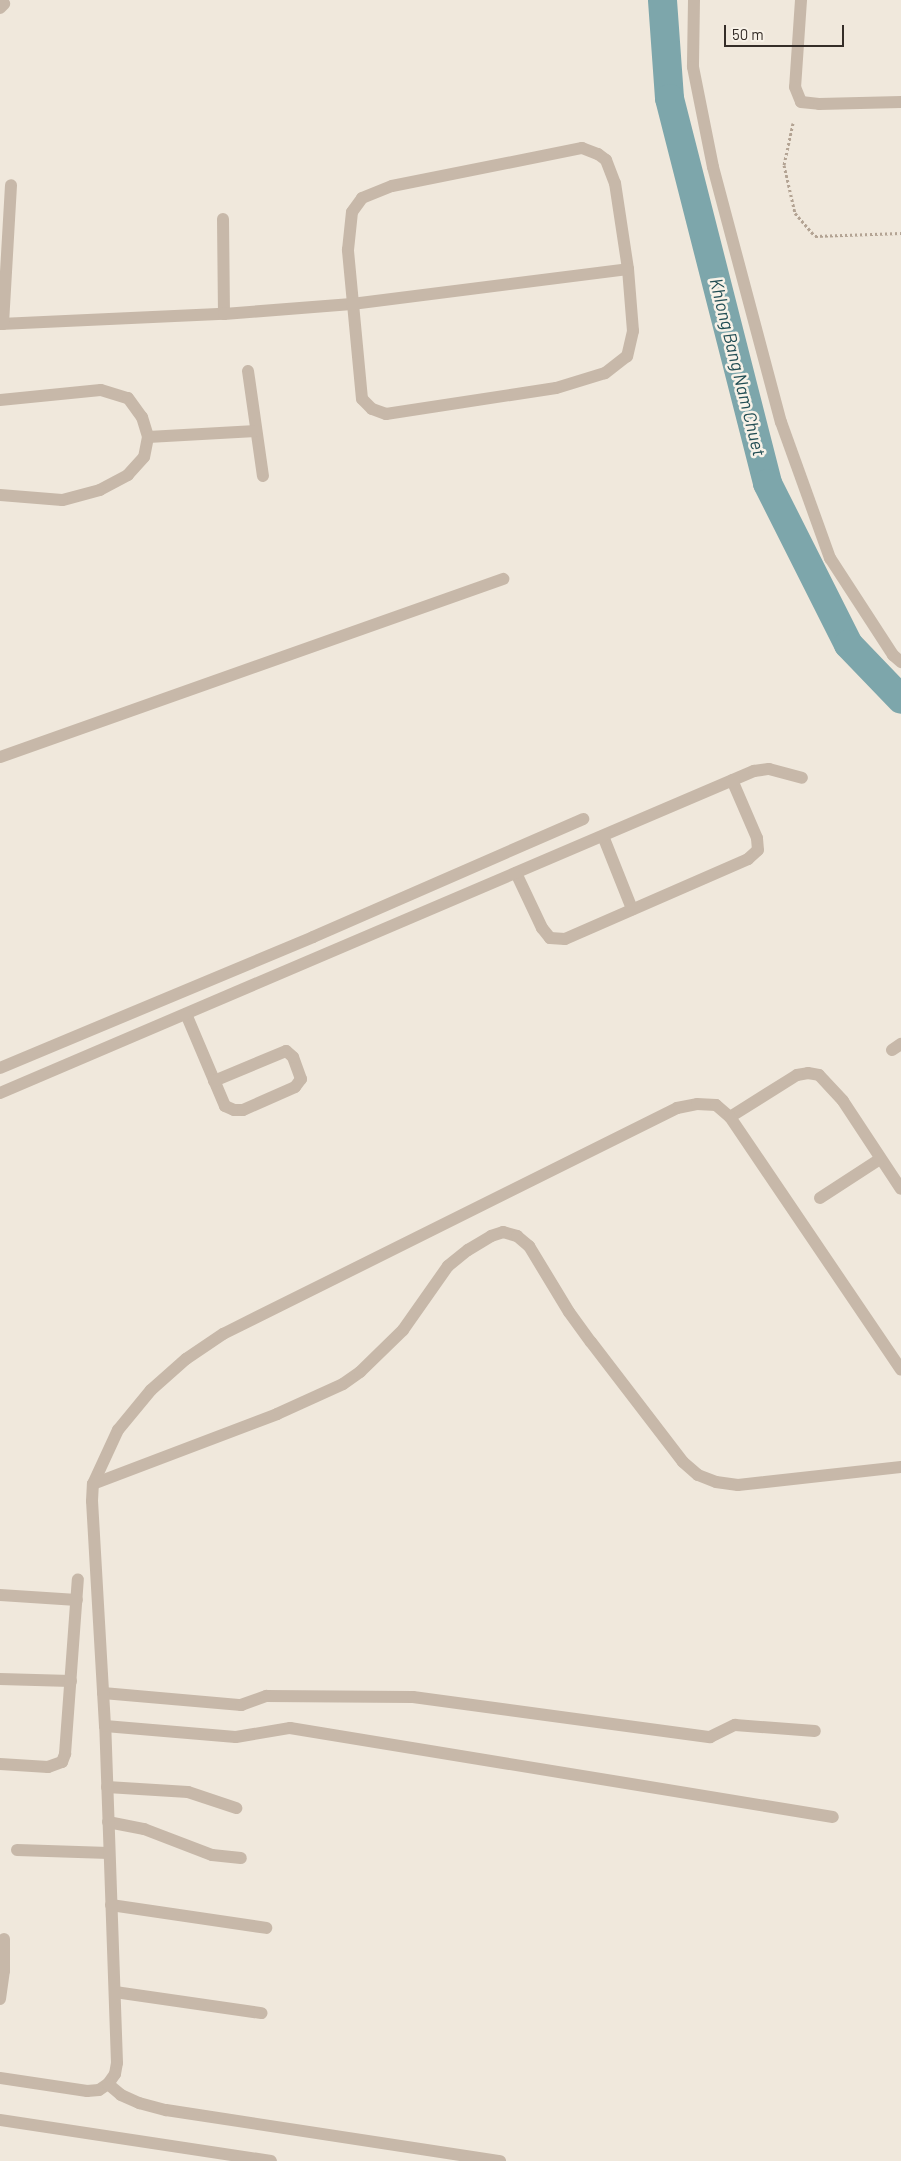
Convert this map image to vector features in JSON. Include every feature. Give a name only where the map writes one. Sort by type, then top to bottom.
[{"type":"street","points":[[694,0],[693,67],[713,167],[781,422],[830,558],[893,655],[901,662]]},
{"type":"street","points":[[801,0],[795,87],[800,102],[819,104],[901,102]]},
{"type":"street","points":[[582,148],[598,154],[606,160],[615,182],[628,269],[633,331],[627,356],[605,372],[556,388],[386,414],[372,409],[362,399],[348,250],[352,212],[362,198],[392,186],[582,148]]},
{"type":"street","points":[[11,185],[2,324],[224,314],[352,304],[628,269]]},
{"type":"street","points":[[223,219],[224,314]]},
{"type":"street","points":[[248,371],[263,476]]},
{"type":"street","points":[[0,400],[101,390],[128,398],[142,417],[148,437],[144,457],[128,475],[100,490],[62,500],[0,495]]},
{"type":"street","points":[[148,437],[256,431]]},
{"type":"street","points":[[0,757],[503,579]]},
{"type":"street","points":[[0,1093],[754,771],[769,769],[802,778]]},
{"type":"street","points":[[516,873],[542,928],[550,938],[565,939],[748,858],[758,850],[757,838],[732,780]]},
{"type":"street","points":[[0,1068],[314,936],[583,819]]},
{"type":"street","points":[[603,836],[632,909]]},
{"type":"street","points":[[186,1014],[214,1081],[225,1106],[234,1110],[244,1110],[295,1087],[301,1079],[293,1057],[286,1051],[214,1081]]},
{"type":"street","points":[[730,1116],[797,1076],[808,1073],[819,1075],[843,1102],[901,1189]]},
{"type":"street","points":[[0,2078],[87,2091],[99,2090],[108,2084],[115,2074],[117,2063],[110,1853],[92,1501],[93,1484],[118,1430],[150,1390],[186,1360],[223,1334],[677,1108],[697,1104],[716,1105],[730,1116],[901,1370]]},
{"type":"street","points":[[820,1198],[880,1159]]},
{"type":"street","points":[[93,1484],[277,1414],[343,1384],[360,1372],[403,1330],[448,1266],[468,1250],[491,1236],[503,1232],[517,1236],[529,1246],[569,1312],[591,1342],[683,1462],[698,1475],[716,1482],[738,1485],[901,1467]]},
{"type":"street","points":[[0,1764],[48,1767],[62,1762],[65,1754],[78,1579]]},
{"type":"street","points":[[0,1595],[77,1600]]},
{"type":"street","points":[[0,1679],[71,1681]]},
{"type":"street","points":[[103,1693],[240,1705],[266,1696],[413,1697],[710,1737],[735,1726],[815,1731]]},
{"type":"street","points":[[105,1726],[236,1738],[290,1728],[833,1817]]},
{"type":"street","points":[[107,1787],[188,1792],[236,1808]]},
{"type":"street","points":[[108,1822],[144,1829],[212,1855],[241,1858]]},
{"type":"street","points":[[17,1850],[110,1853]]},
{"type":"street","points":[[111,1905],[266,1928]]},
{"type":"street","points":[[0,1999],[3,1985],[4,1940]]},
{"type":"street","points":[[114,1992],[261,2013]]},
{"type":"street","points":[[108,2084],[121,2095],[139,2103],[166,2110],[500,2161]]},
{"type":"street","points":[[0,2120],[271,2161]]},
{"type":"path","points":[[792,123],[784,165],[795,214],[815,236],[901,233]]},
{"type":"waterway","name":"Khlong Bang Nam Chuet","points":[[662,0],[669,98],[767,483],[848,644],[901,699]]}]
